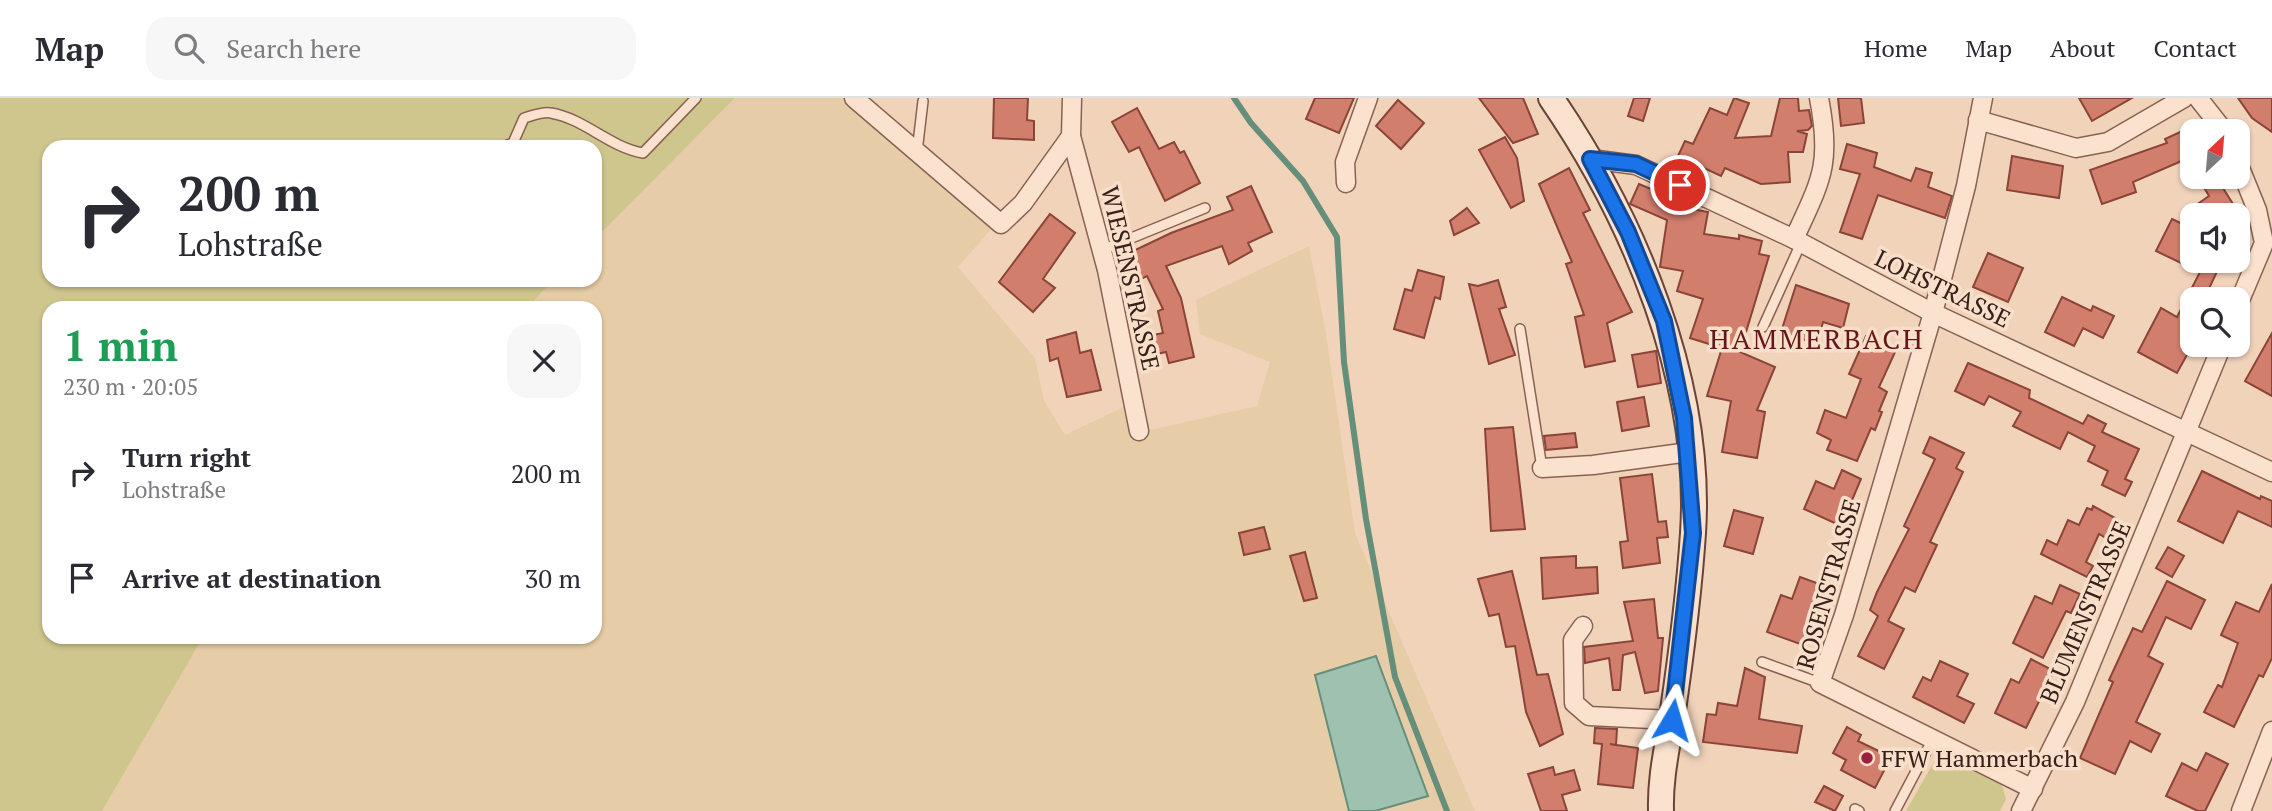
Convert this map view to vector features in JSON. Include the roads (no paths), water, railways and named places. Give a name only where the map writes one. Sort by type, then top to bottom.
[{"type":"main road","points":[[1551,98],[1590,159],[1628,232],[1664,321],[1689,452],[1693,533],[1672,720],[1664,754],[1661,811]]},
{"type":"street","points":[[853,98],[1001,224],[1037,187],[1071,136]]},
{"type":"street","points":[[1346,183],[1345,162],[1368,98]]},
{"type":"street","points":[[1798,241],[1824,173],[1826,134],[1819,98]]},
{"type":"street","name":"ROSENSTRASSE","points":[[1983,98],[1963,197],[1933,313],[1844,615],[1820,683],[2033,789]]},
{"type":"street","points":[[1978,120],[2076,148],[2108,142],[2184,98]]},
{"type":"street","points":[[2198,98],[2215,119]]},
{"type":"street","name":"WIESENSTRASSE","points":[[1074,99],[1071,136],[1102,250],[1139,431]]},
{"type":"street","name":"LOHSTRASSE","points":[[1590,159],[1636,164],[1798,241],[1933,313],[2272,471]]},
{"type":"street","points":[[2247,287],[2268,244],[2249,189]]},
{"type":"street","name":"BLUMENSTRASSE","points":[[2021,811],[2075,702],[2217,357]]},
{"type":"street","points":[[1542,467],[1593,465],[1689,452]]},
{"type":"street","points":[[1583,625],[1573,640],[1574,703],[1589,716],[1672,720]]},
{"type":"street","points":[[2241,811],[2272,731]]},
{"type":"lane","points":[[514,140],[524,118],[549,112],[577,122],[627,150],[643,153],[696,98]]},
{"type":"lane","points":[[917,152],[922,99]]},
{"type":"lane","points":[[1102,250],[1205,208]]},
{"type":"lane","points":[[1763,327],[1798,241]]},
{"type":"lane","points":[[1520,329],[1542,467]]},
{"type":"lane","points":[[1762,662],[1820,683]]},
{"type":"lane","points":[[1895,811],[1933,739]]},
{"type":"waterway","points":[[1234,98],[1251,123],[1303,181],[1337,237],[1344,362],[1366,519],[1395,677],[1447,811]]},
{"type":"place","name":"FFW Hammerbach","points":[[1867,758]]},
{"type":"district","name":"HAMMERBACH","points":[[1817,338]]}]
